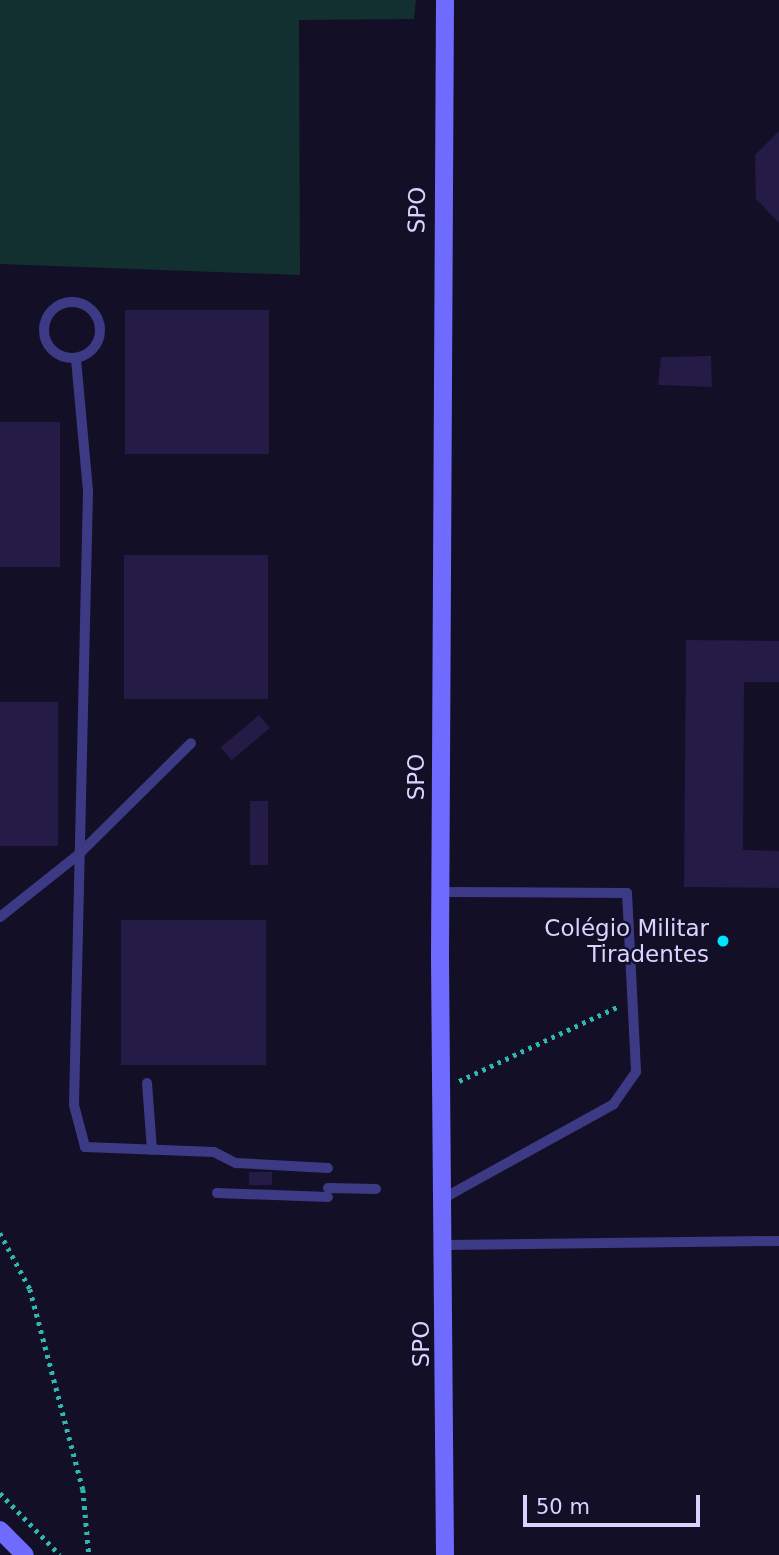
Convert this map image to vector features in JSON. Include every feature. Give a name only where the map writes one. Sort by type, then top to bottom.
[{"type":"street","name":"SPO","points":[[445,0],[440,892],[445,1245],[445,1555]]},
{"type":"street","points":[[0,1530],[25,1555]]},
{"type":"lane","points":[[75,301],[93,310],[101,330],[94,349],[76,359],[58,356],[45,342],[43,324],[54,306],[75,301]]},
{"type":"lane","points":[[76,359],[88,492],[74,1105],[85,1147],[214,1152],[236,1163],[328,1168]]},
{"type":"lane","points":[[0,917],[78,855],[191,743]]},
{"type":"lane","points":[[440,892],[627,892],[636,1072],[628,1089],[614,1104],[444,1198]]},
{"type":"lane","points":[[147,1083],[152,1150]]},
{"type":"lane","points":[[217,1193],[328,1193],[376,1189]]},
{"type":"lane","points":[[445,1245],[779,1241]]},
{"type":"path","points":[[442,1089],[632,1000]]},
{"type":"path","points":[[0,1233],[30,1289],[83,1489],[89,1555]]},
{"type":"path","points":[[0,1493],[60,1555]]},
{"type":"green space","points":[[0,0],[416,0],[414,19],[299,20],[300,275],[0,264]]},
{"type":"building","points":[[779,131],[779,223],[756,199],[755,155]]},
{"type":"building","points":[[125,310],[269,310],[269,454],[125,454]]},
{"type":"building","points":[[711,356],[712,387],[658,385],[661,357]]},
{"type":"building","points":[[0,422],[60,422],[60,567],[0,567]]},
{"type":"building","points":[[124,555],[268,555],[268,699],[124,699]]},
{"type":"building","points":[[686,640],[779,641],[779,682],[744,682],[743,850],[779,851],[779,888],[684,887]]},
{"type":"building","points":[[0,702],[58,702],[58,846],[0,846]]},
{"type":"building","points":[[259,715],[270,728],[232,760],[221,747]]},
{"type":"building","points":[[250,801],[268,801],[268,865],[250,865]]},
{"type":"building","points":[[121,920],[266,920],[266,1065],[121,1065]]},
{"type":"building","points":[[249,1172],[272,1172],[272,1185],[249,1185]]},
{"type":"place","name":"Colégio Militar Tiradentes","points":[[723,941]]}]
